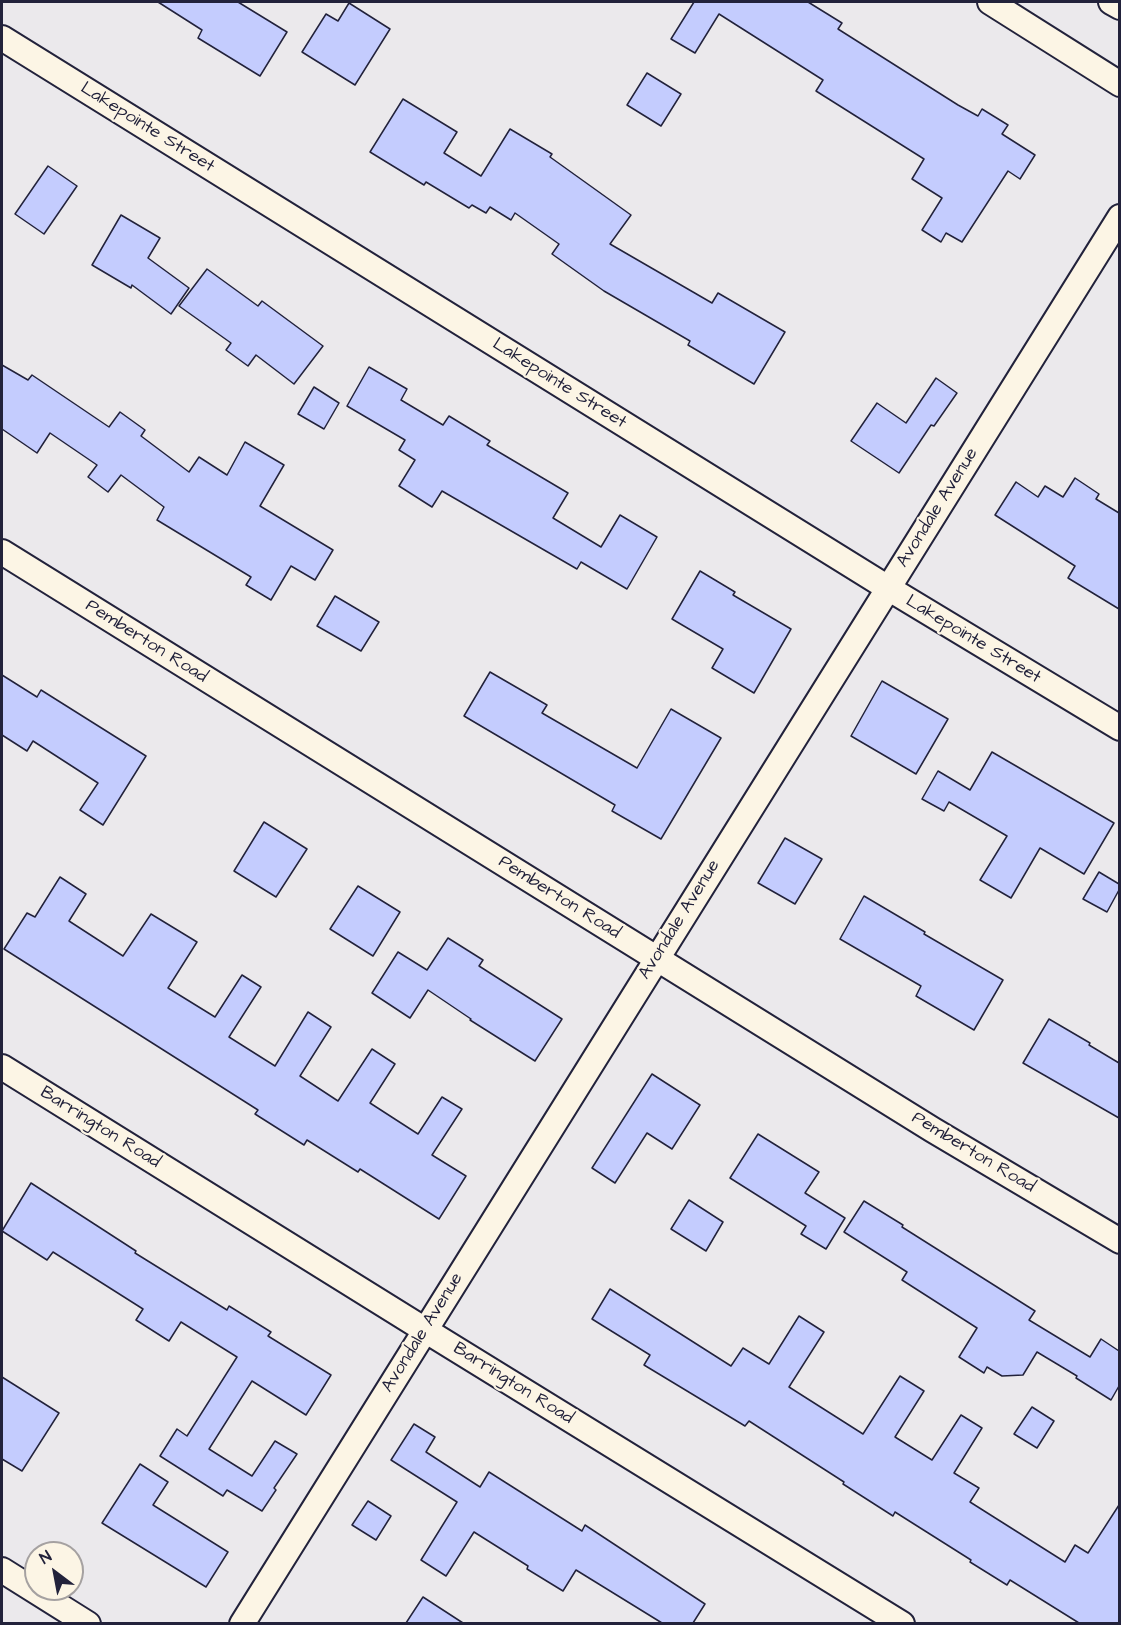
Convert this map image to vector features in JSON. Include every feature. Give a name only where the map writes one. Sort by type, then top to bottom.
[{"type":"street","points":[[990,2],[1119,84]]},
{"type":"street","points":[[1111,2],[1119,7]]},
{"type":"street","name":"Lakepointe Street","points":[[2,38],[888,588],[1119,728]]},
{"type":"street","name":"Avondale Avenue","points":[[242,1623],[1119,217]]},
{"type":"street","name":"Pemberton Road","points":[[2,552],[923,1124],[1119,1241]]},
{"type":"street","name":"Barrington Road","points":[[2,1067],[902,1623]]},
{"type":"street","points":[[2,1570],[88,1623]]},
{"type":"building","points":[[158,2],[238,2],[287,32],[260,76],[198,38],[202,30]]},
{"type":"building","points":[[694,2],[808,2],[842,23],[838,29],[958,105],[978,116],[982,109],[1008,125],[1002,134],[1035,155],[1020,179],[1008,171],[962,242],[946,233],[941,242],[922,230],[942,198],[912,179],[924,159],[816,91],[823,80],[719,14],[695,53],[671,39]]},
{"type":"building","points":[[349,3],[390,29],[355,85],[302,52],[326,14],[338,21]]},
{"type":"building","points":[[647,73],[681,94],[661,126],[627,105]]},
{"type":"building","points":[[403,99],[457,132],[444,153],[481,176],[510,129],[552,154],[550,157],[631,215],[610,244],[712,303],[718,293],[785,332],[754,384],[688,345],[690,341],[604,291],[552,254],[559,244],[515,213],[511,220],[490,207],[486,213],[472,205],[469,208],[426,182],[424,185],[370,152]]},
{"type":"building","points":[[48,166],[77,186],[44,234],[15,214]]},
{"type":"building","points":[[121,215],[160,238],[148,258],[189,288],[171,314],[132,285],[131,288],[92,265]]},
{"type":"building","points":[[207,269],[258,306],[262,301],[323,346],[294,384],[256,355],[248,366],[226,350],[231,343],[179,306]]},
{"type":"building","points":[[2,365],[28,380],[32,375],[109,427],[120,412],[145,430],[141,436],[189,472],[199,457],[227,475],[245,442],[284,465],[260,506],[333,550],[315,580],[291,566],[271,600],[246,585],[251,577],[157,520],[164,507],[121,475],[108,492],[88,477],[97,465],[50,433],[37,453],[2,429]]},
{"type":"building","points":[[369,367],[407,389],[401,400],[443,425],[449,416],[490,441],[487,445],[568,493],[553,518],[601,547],[620,515],[657,537],[627,589],[581,562],[577,569],[442,491],[432,507],[399,486],[415,460],[399,450],[405,440],[347,406]]},
{"type":"building","points":[[936,378],[957,393],[934,426],[931,425],[899,473],[851,441],[877,403],[906,423]]},
{"type":"building","points":[[314,387],[339,403],[324,429],[298,414]]},
{"type":"building","points":[[1075,478],[1099,494],[1096,499],[1119,513],[1119,609],[1068,578],[1075,566],[995,515],[1016,482],[1038,497],[1045,486],[1063,497]]},
{"type":"building","points":[[700,571],[735,592],[733,595],[791,629],[754,693],[712,668],[723,649],[672,619]]},
{"type":"building","points":[[335,596],[379,622],[361,651],[317,626]]},
{"type":"building","points":[[490,672],[547,705],[542,713],[637,768],[671,709],[721,738],[661,839],[612,811],[615,805],[464,716]]},
{"type":"building","points":[[2,675],[37,697],[41,690],[146,756],[103,825],[80,810],[98,783],[33,741],[27,751],[2,735]]},
{"type":"building","points":[[882,681],[948,719],[916,774],[851,736]]},
{"type":"building","points":[[992,752],[1114,823],[1084,874],[1040,848],[1011,898],[980,880],[1007,836],[949,802],[944,811],[922,799],[938,771],[970,790]]},
{"type":"building","points":[[264,822],[307,849],[276,897],[234,871]]},
{"type":"building","points":[[785,838],[822,859],[795,904],[758,883]]},
{"type":"building","points":[[1099,872],[1119,884],[1119,890],[1107,912],[1083,899]]},
{"type":"building","points":[[60,877],[86,894],[69,921],[123,956],[151,914],[197,942],[168,988],[215,1017],[242,975],[261,987],[229,1037],[275,1066],[308,1012],[331,1027],[300,1076],[338,1101],[372,1049],[395,1064],[370,1103],[418,1134],[442,1097],[462,1109],[432,1155],[466,1176],[439,1219],[360,1169],[358,1172],[307,1140],[304,1145],[255,1114],[258,1110],[4,949],[27,913],[35,917]]},
{"type":"building","points":[[358,886],[400,912],[373,956],[330,929]]},
{"type":"building","points":[[864,896],[1003,980],[974,1030],[916,996],[921,986],[840,939]]},
{"type":"building","points":[[448,938],[483,960],[479,966],[562,1019],[535,1061],[428,990],[410,1018],[372,993],[398,952],[427,970]]},
{"type":"building","points":[[1049,1019],[1119,1063],[1119,1118],[1023,1063]]},
{"type":"building","points":[[652,1074],[700,1105],[672,1149],[647,1133],[615,1183],[592,1168]]},
{"type":"building","points":[[758,1134],[819,1172],[805,1193],[845,1218],[826,1249],[801,1234],[806,1226],[730,1178]]},
{"type":"building","points":[[31,1183],[136,1251],[135,1253],[227,1310],[229,1306],[271,1332],[268,1336],[331,1375],[306,1415],[252,1381],[209,1449],[252,1476],[275,1441],[297,1454],[274,1488],[276,1490],[262,1511],[227,1490],[223,1496],[160,1456],[177,1429],[187,1436],[237,1357],[181,1322],[169,1341],[136,1320],[143,1309],[53,1252],[47,1260],[2,1231]]},
{"type":"building","points":[[689,1200],[723,1222],[706,1251],[671,1229]]},
{"type":"building","points":[[864,1201],[1035,1311],[1029,1320],[1090,1357],[1101,1339],[1119,1351],[1119,1386],[1111,1400],[1037,1352],[1023,1375],[1002,1376],[987,1367],[984,1373],[959,1357],[977,1328],[902,1280],[907,1272],[844,1232]]},
{"type":"building","points":[[610,1289],[731,1366],[743,1348],[769,1364],[799,1316],[824,1332],[789,1387],[863,1434],[900,1376],[924,1391],[895,1437],[932,1460],[961,1415],[982,1428],[954,1473],[979,1488],[970,1502],[1065,1562],[1075,1545],[1088,1553],[1119,1505],[1119,1623],[1079,1623],[1010,1580],[1007,1585],[895,1512],[893,1516],[749,1421],[745,1426],[644,1365],[650,1355],[592,1319]]},
{"type":"building","points":[[2,1377],[59,1413],[22,1471],[2,1459]]},
{"type":"building","points":[[1032,1407],[1054,1421],[1037,1448],[1014,1434]]},
{"type":"building","points":[[414,1424],[435,1437],[426,1452],[480,1487],[489,1472],[582,1531],[585,1525],[705,1604],[693,1623],[662,1623],[576,1570],[563,1591],[474,1532],[446,1576],[421,1560],[457,1502],[391,1460]]},
{"type":"building","points":[[140,1464],[168,1482],[153,1505],[228,1552],[206,1587],[102,1523]]},
{"type":"building","points":[[368,1501],[391,1516],[376,1540],[352,1525]]},
{"type":"building","points":[[423,1597],[463,1623],[406,1623]]}]
